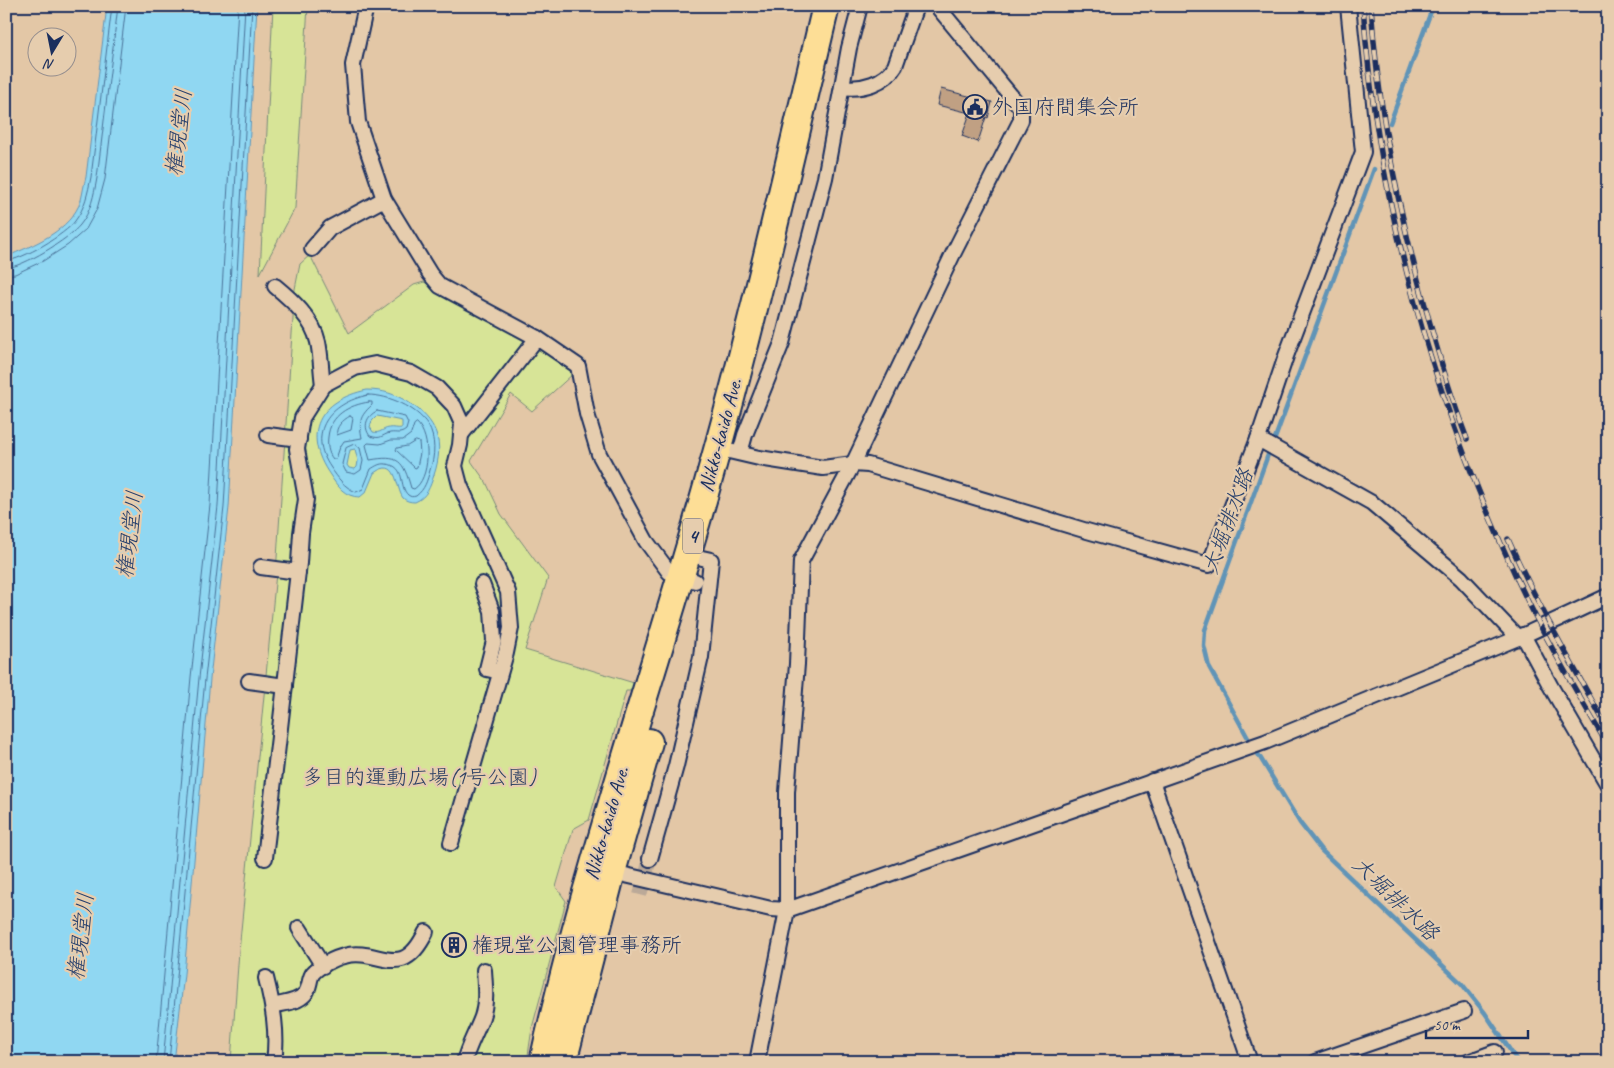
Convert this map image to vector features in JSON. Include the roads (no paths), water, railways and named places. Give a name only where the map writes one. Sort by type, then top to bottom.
[{"type":"highway","name":"Nikko-kaido Ave.","points":[[693,572],[708,484],[753,312],[826,6]]},
{"type":"highway","name":"Nikko-kaido Ave.","points":[[543,1062],[693,572],[735,452],[841,6]]},
{"type":"highway","name":"Nikko-kaido Ave.","points":[[563,1062],[602,870]]},
{"type":"street","points":[[366,6],[353,65],[358,122],[384,199],[430,274],[440,286],[537,338],[578,366],[587,414],[599,454],[646,541],[669,572],[693,572],[711,560],[701,657],[676,766],[650,859]]},
{"type":"street","points":[[860,6],[825,178],[782,343],[770,378],[745,435],[735,452],[822,468],[853,464],[868,465],[1087,531],[1209,564],[1258,439],[1286,356],[1362,152],[1348,6]]},
{"type":"street","points":[[842,87],[862,87],[884,78],[890,73],[895,66],[916,6]]},
{"type":"street","points":[[757,1062],[787,910],[787,792],[797,664],[801,561],[853,464],[953,254],[1021,120],[1021,108],[937,6]]},
{"type":"street","points":[[312,250],[330,228],[384,199]]},
{"type":"street","points":[[275,286],[296,304],[310,325],[317,340],[323,385]]},
{"type":"street","points":[[461,435],[537,338]]},
{"type":"street","points":[[265,858],[306,499],[297,449],[302,418],[323,385],[355,368],[375,364],[411,373],[437,388],[454,406],[462,424],[455,466],[460,485],[508,592],[511,628],[451,843]]},
{"type":"street","points":[[268,435],[299,439]]},
{"type":"street","points":[[1258,439],[1372,503],[1462,578],[1521,636],[1608,785]]},
{"type":"street","points":[[261,567],[298,572]]},
{"type":"street","points":[[482,584],[492,611],[494,641],[487,669],[500,672]]},
{"type":"street","points":[[602,870],[771,909],[787,910],[1265,742],[1521,636],[1608,596]]},
{"type":"street","points":[[249,681],[285,686]]},
{"type":"street","points":[[1152,781],[1250,1062]]},
{"type":"street","points":[[299,928],[323,966]]},
{"type":"street","points":[[273,1006],[296,1001],[304,994],[313,973],[342,956],[356,954],[392,961],[409,956],[419,947],[426,932]]},
{"type":"street","points":[[464,1062],[468,1047],[482,1016],[486,997],[484,970]]},
{"type":"street","points":[[266,978],[276,1028],[274,1062]]},
{"type":"street","points":[[1315,1062],[1464,1011]]},
{"type":"street","points":[[1468,1062],[1495,1052]]},
{"type":"water","name":"権現堂川","points":[[107,6],[257,6],[229,507],[210,679],[184,974],[174,1062],[6,1062],[6,257],[50,236],[69,220],[81,200],[86,177]]},
{"type":"water","points":[[367,390],[394,395],[418,409],[432,424],[436,433],[439,452],[434,475],[429,487],[419,500],[411,502],[403,498],[392,471],[388,468],[374,473],[366,492],[360,497],[346,493],[330,475],[321,460],[316,432],[320,420],[327,410],[350,395]],"holes":[[[377,416],[402,421],[402,428],[389,428],[373,432],[370,427],[372,421]],[[355,449],[358,461],[355,469],[349,468],[347,465],[350,450]]]},
{"type":"waterway","name":"大堀排水路","points":[[1390,123],[1433,6]]},
{"type":"waterway","name":"大堀排水路","points":[[1274,441],[1374,169]]},
{"type":"waterway","name":"大堀排水路","points":[[1248,738],[1209,667],[1204,646],[1205,630],[1269,452]]},
{"type":"waterway","name":"大堀排水路","points":[[1258,754],[1300,823],[1321,850],[1462,984],[1485,1013],[1518,1062]]},
{"type":"tunnel","points":[[640,895],[650,859]]},
{"type":"railway","points":[[1363,6],[1370,81],[1381,155],[1414,301],[1436,373],[1488,514],[1519,583],[1550,645],[1608,746]]},
{"type":"railway","points":[[1371,6],[1384,121],[1398,197],[1435,342],[1467,439]]},
{"type":"railway","points":[[1508,539],[1543,611],[1608,729]]},
{"type":"place","name":"外国府間集会所","points":[[975,107]]},
{"type":"place","name":"権現堂公園管理事務所","points":[[454,945]]},
{"type":"park label","name":"多目的運動広場(1号公園)","points":[[419,777]]}]
